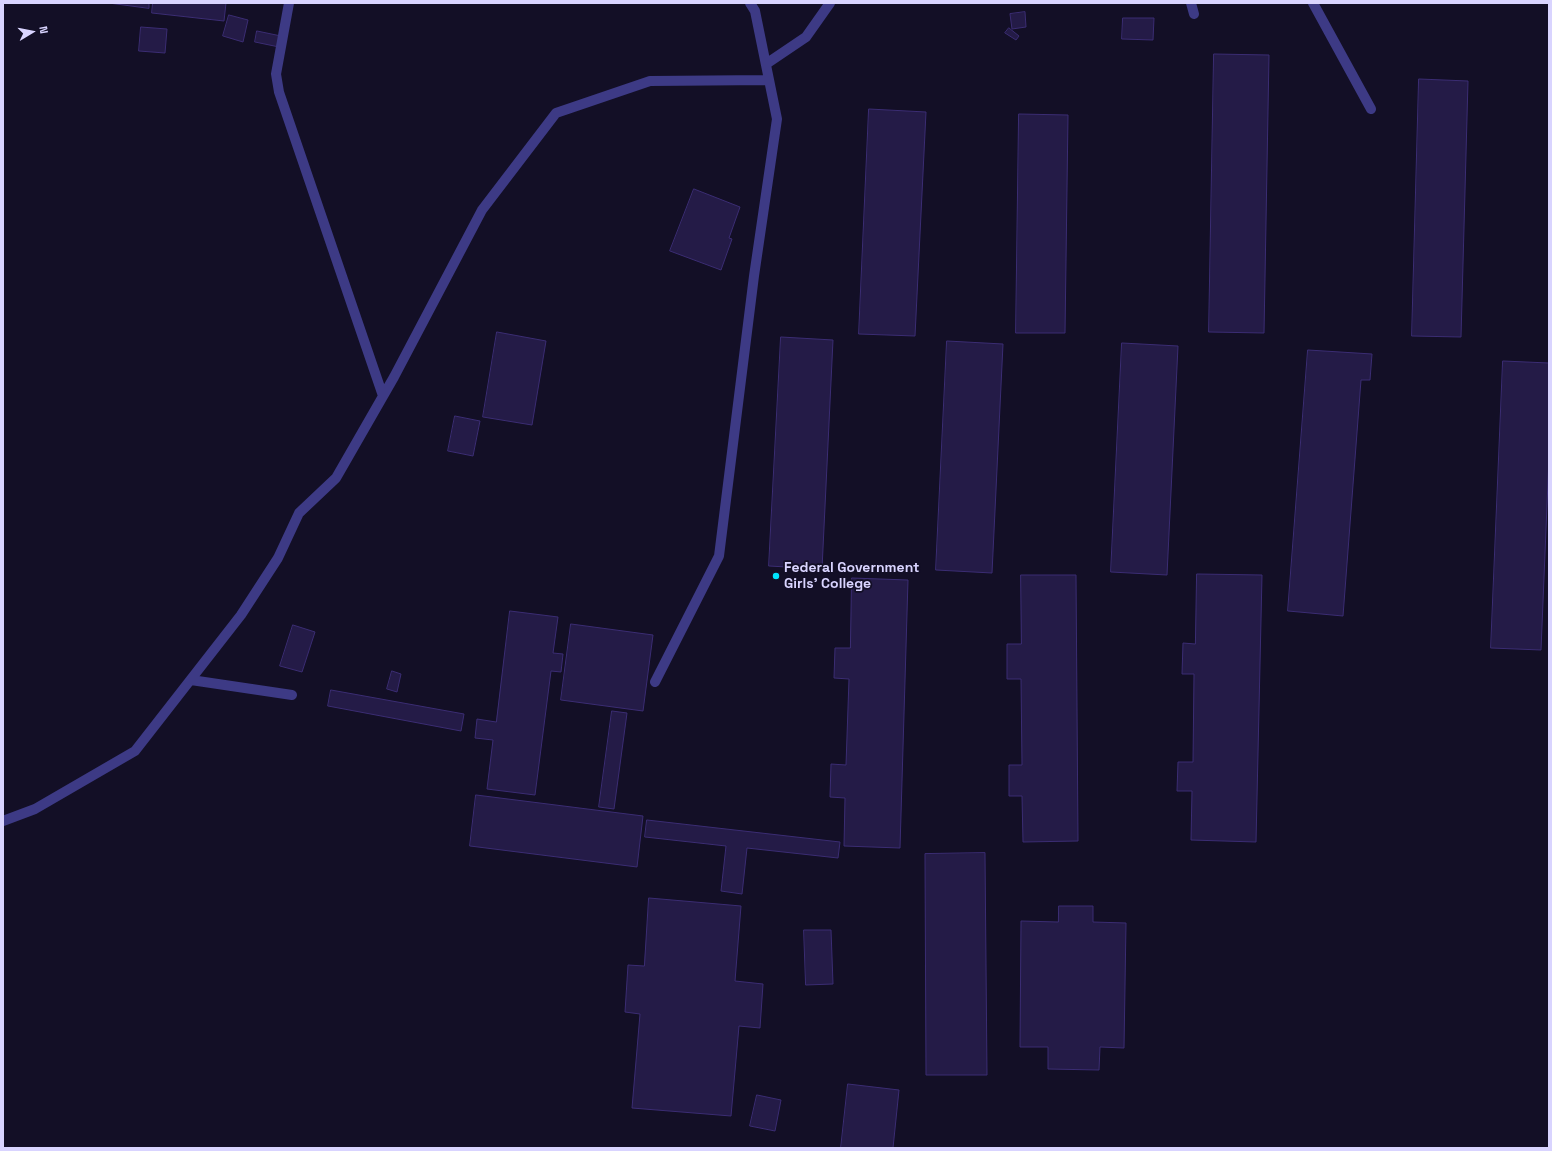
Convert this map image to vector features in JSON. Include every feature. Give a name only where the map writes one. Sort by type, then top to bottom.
[{"type":"lane","points":[[289,3],[276,74],[279,92],[383,396]]},
{"type":"lane","points":[[655,682],[719,556],[754,276],[777,120],[755,11],[750,3]]},
{"type":"lane","points":[[766,64],[806,37],[830,3]]},
{"type":"lane","points":[[1191,3],[1194,14]]},
{"type":"lane","points":[[1313,3],[1371,109]]},
{"type":"lane","points":[[3,821],[35,808],[135,751],[191,680],[241,615],[270,571],[278,558],[299,513],[336,478],[383,396],[482,210],[556,112],[650,82],[769,80]]},
{"type":"lane","points":[[191,680],[292,694]]},
{"type":"building","points":[[109,3],[149,3],[149,8]]},
{"type":"building","points":[[153,3],[226,3],[224,21],[152,13]]},
{"type":"building","points":[[1025,12],[1026,27],[1012,29],[1010,14]]},
{"type":"building","points":[[229,15],[248,20],[243,42],[223,36]]},
{"type":"building","points":[[1123,18],[1154,18],[1153,40],[1122,39]]},
{"type":"building","points":[[141,27],[167,29],[165,53],[139,51]]},
{"type":"building","points":[[1009,28],[1019,36],[1016,40],[1005,33]]},
{"type":"building","points":[[257,31],[281,36],[279,47],[255,42]]},
{"type":"building","points":[[1214,54],[1269,55],[1264,333],[1209,332]]},
{"type":"building","points":[[1419,79],[1468,81],[1461,337],[1412,336]]},
{"type":"building","points":[[869,109],[926,112],[915,336],[859,334]]},
{"type":"building","points":[[1019,114],[1068,115],[1065,333],[1016,333]]},
{"type":"building","points":[[694,189],[740,207],[729,238],[732,239],[721,270],[670,251]]},
{"type":"building","points":[[497,332],[546,341],[532,425],[483,417]]},
{"type":"building","points":[[781,337],[833,340],[822,569],[769,566]]},
{"type":"building","points":[[947,341],[1003,344],[992,573],[936,570]]},
{"type":"building","points":[[1122,343],[1178,346],[1167,575],[1111,572]]},
{"type":"building","points":[[1308,350],[1372,354],[1370,380],[1361,380],[1343,616],[1288,611]]},
{"type":"building","points":[[1503,361],[1549,363],[1549,457],[1541,650],[1491,648]]},
{"type":"building","points":[[455,416],[480,421],[473,456],[448,451]]},
{"type":"building","points":[[1197,574],[1262,575],[1256,842],[1191,840],[1192,791],[1177,791],[1178,762],[1193,762],[1194,674],[1182,674],[1183,643],[1195,644]]},
{"type":"building","points":[[1021,575],[1076,575],[1078,841],[1023,842],[1022,796],[1009,796],[1009,765],[1022,765],[1021,679],[1007,679],[1007,644],[1021,644]]},
{"type":"building","points":[[852,578],[908,580],[900,848],[844,846],[845,798],[830,797],[831,764],[846,765],[849,679],[834,678],[835,648],[850,648]]},
{"type":"building","points":[[510,611],[558,617],[553,653],[563,654],[561,672],[551,671],[535,795],[487,789],[493,740],[475,738],[477,719],[496,722]]},
{"type":"building","points":[[571,624],[653,635],[643,711],[561,700]]},
{"type":"building","points":[[293,625],[315,632],[302,672],[280,666]]},
{"type":"building","points":[[392,671],[401,674],[397,692],[387,689]]},
{"type":"building","points":[[331,690],[464,714],[461,731],[328,706]]},
{"type":"building","points":[[612,711],[627,713],[614,809],[599,807]]},
{"type":"building","points":[[476,795],[643,816],[637,867],[470,846]]},
{"type":"building","points":[[647,820],[840,842],[838,858],[747,848],[742,894],[721,891],[726,846],[645,837]]},
{"type":"building","points":[[985,853],[987,1075],[926,1075],[925,854]]},
{"type":"building","points":[[649,898],[741,906],[735,981],[763,984],[760,1028],[739,1026],[731,1116],[632,1108],[640,1014],[625,1012],[628,965],[644,966]]},
{"type":"building","points":[[1059,906],[1093,906],[1093,922],[1126,923],[1124,1048],[1100,1047],[1099,1070],[1048,1069],[1048,1047],[1020,1047],[1021,921],[1058,922]]},
{"type":"building","points":[[804,930],[831,930],[833,984],[806,985]]},
{"type":"building","points":[[848,1084],[899,1090],[893,1148],[841,1148]]},
{"type":"building","points":[[757,1095],[781,1100],[775,1131],[750,1126]]},
{"type":"place","name":"Federal Government Girls' College","points":[[776,576]]}]
